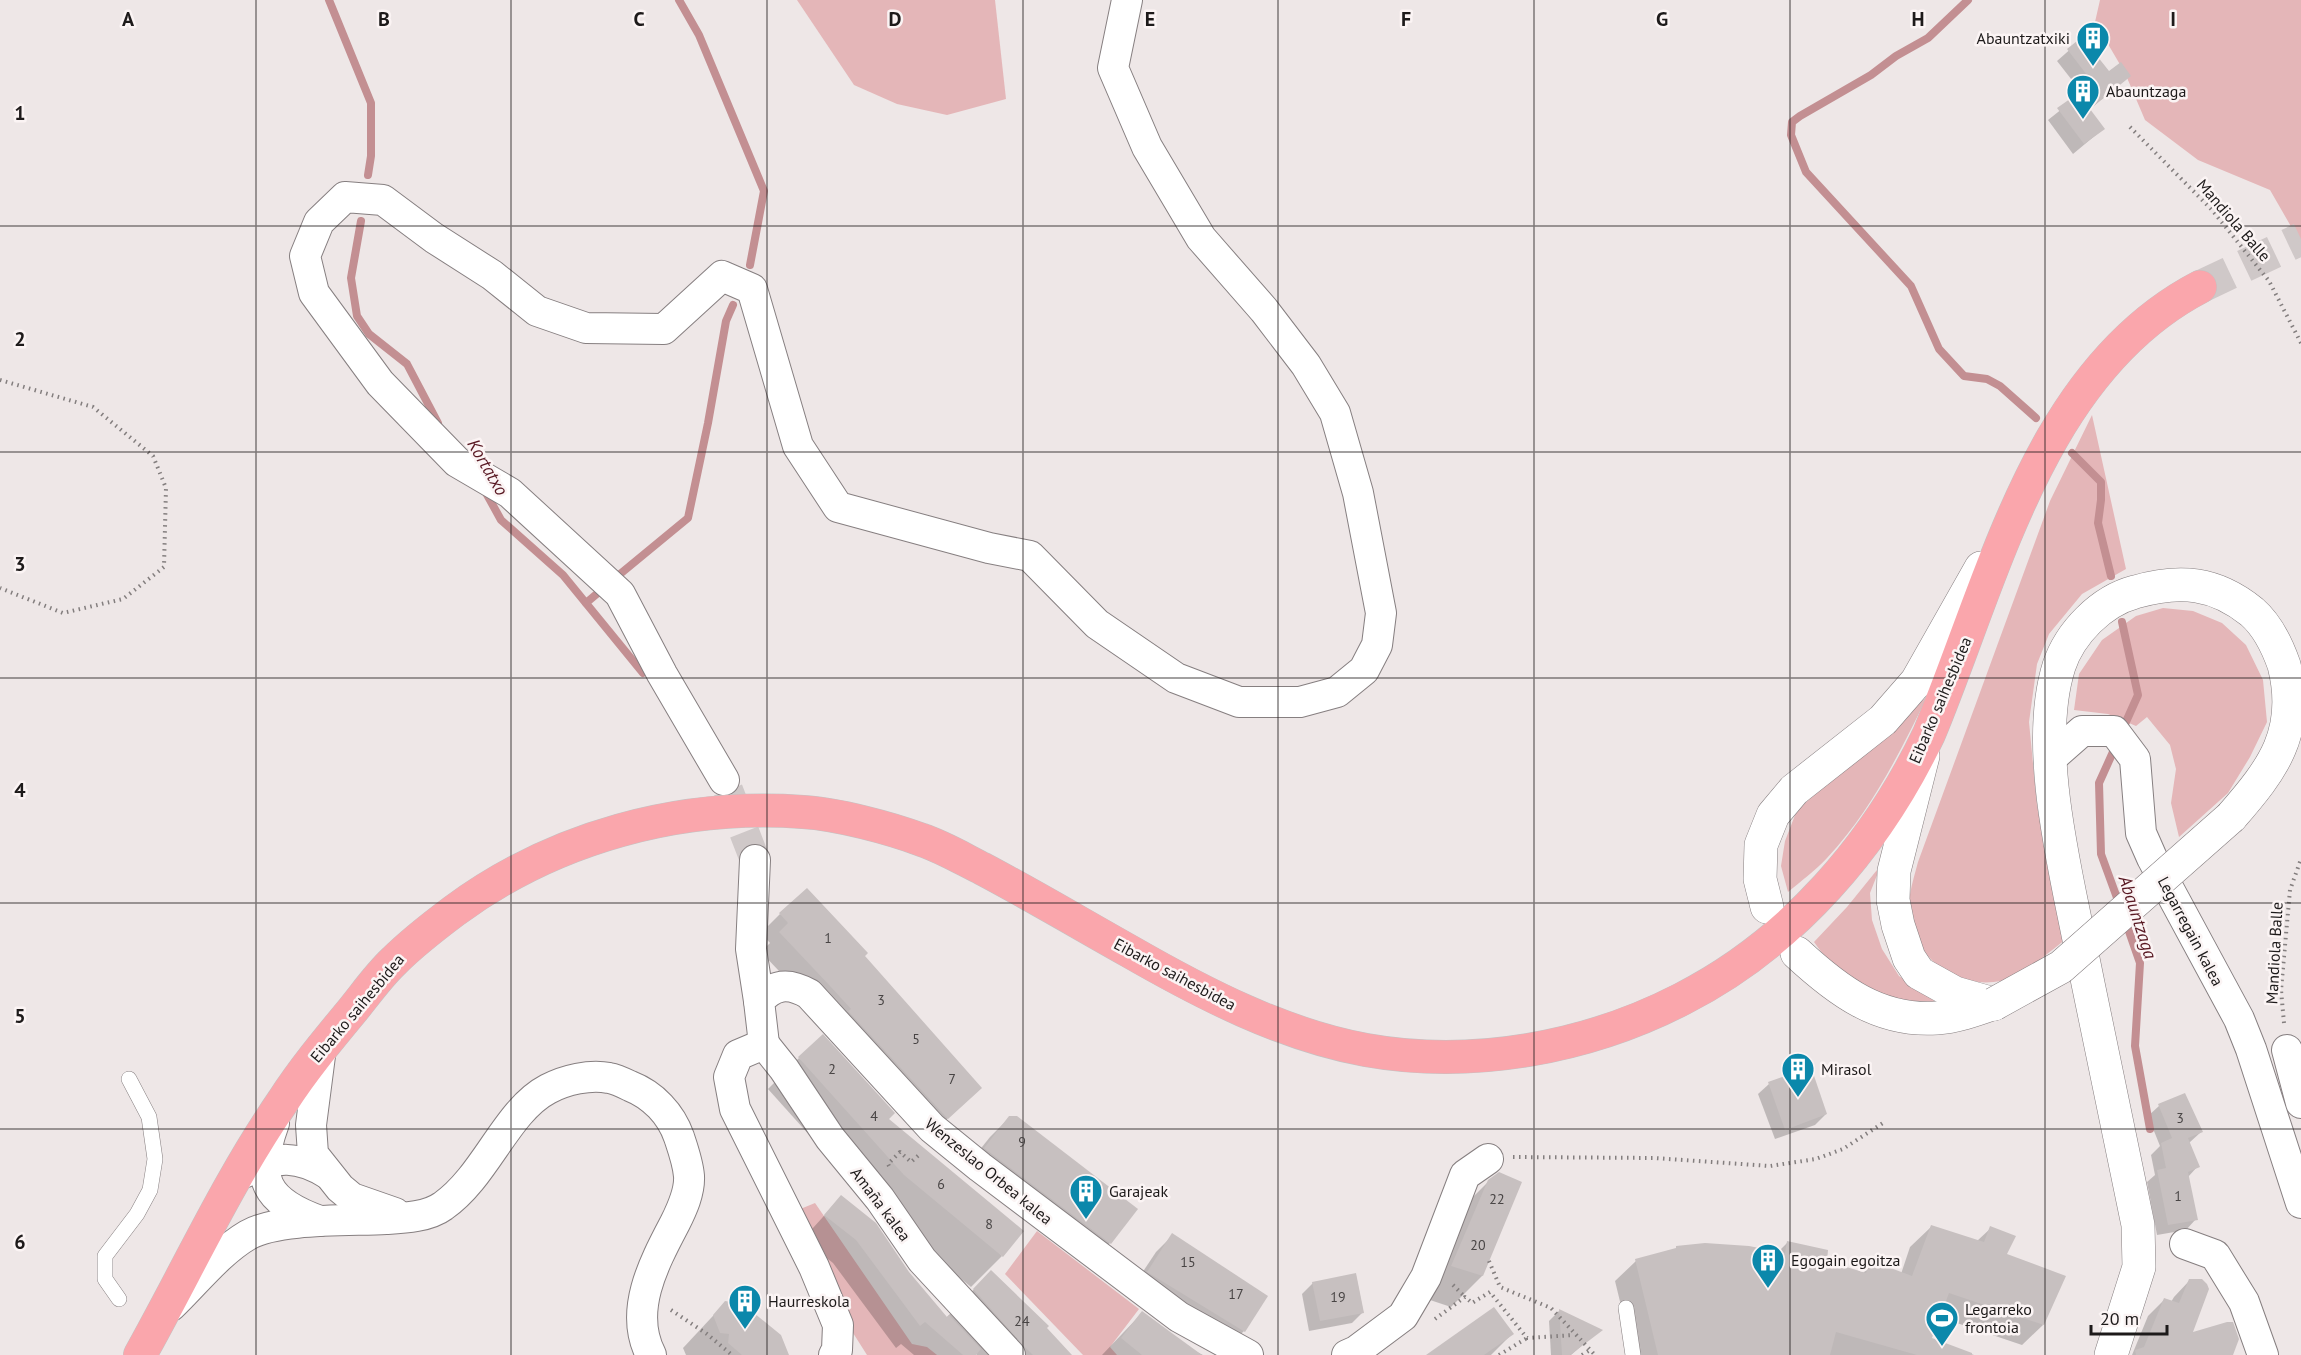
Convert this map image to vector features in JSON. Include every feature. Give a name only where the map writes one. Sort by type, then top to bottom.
[{"type":"highway","name":"Eibarko saihesbidea","points":[[140,1355],[231,1186],[281,1104],[321,1048],[392,963],[454,911],[507,876],[563,850],[628,827],[676,816],[709,812],[805,812],[849,820],[925,840],[1031,895],[1212,998],[1313,1035],[1365,1050],[1426,1056],[1480,1055],[1526,1050],[1611,1030],[1662,1010],[1708,985],[1746,959],[1806,908],[1854,856],[1889,809],[1929,734],[2015,509],[2049,442],[2097,372],[2148,319],[2173,301],[2200,287]]},
{"type":"street","points":[[724,780],[662,674],[620,594],[510,493],[457,462],[380,383],[314,293],[305,256],[319,222],[345,197],[383,200],[492,275],[537,311],[586,328],[664,329],[722,276],[752,289],[798,446],[838,507],[989,548],[1030,556],[1096,624],[1176,678],[1239,702],[1300,702],[1337,692],[1364,670],[1377,645],[1380,612],[1358,493],[1335,413],[1306,365],[1264,310],[1201,237],[1148,147],[1113,68],[1127,0]]},
{"type":"street","points":[[1767,907],[1760,879],[1761,845],[1773,815],[1794,790],[1883,720],[1917,681],[2015,509]]},
{"type":"street","points":[[1797,953],[1826,980],[1876,1010],[1911,1018],[1939,1018],[1994,1004],[2061,967],[2231,817],[2276,762],[2289,735],[2292,704],[2287,675],[2277,646],[2260,620],[2238,601],[2208,588],[2181,583],[2150,587],[2122,595],[2098,611],[2075,635],[2060,665],[2051,712],[2049,760],[2076,922],[2138,1226],[2139,1267],[2111,1355]]},
{"type":"street","name":"Legarregain kalea","points":[[2049,760],[2082,732],[2114,732],[2135,759],[2141,833],[2152,858],[2239,1019],[2301,1203]]},
{"type":"street","points":[[1929,734],[1894,871],[1893,900],[1898,925],[1909,958],[1919,973],[1955,993],[1994,1004]]},
{"type":"street","points":[[755,860],[751,949],[764,1044],[738,1055],[729,1077],[735,1109],[814,1267],[838,1325],[837,1350],[834,1355]]},
{"type":"street","name":"Wenzeslao Orbea kalea","points":[[759,1001],[768,990],[782,986],[808,994],[932,1128],[980,1167],[1179,1317],[1248,1355]]},
{"type":"street","name":"Amaña kalea","points":[[764,1044],[784,1069],[830,1138],[880,1199],[921,1260],[1010,1355]]},
{"type":"street","points":[[321,1048],[311,1140],[313,1154],[328,1174],[352,1198],[410,1217]]},
{"type":"street","points":[[2287,1050],[2301,1102]]},
{"type":"street","points":[[163,1314],[228,1251],[248,1235],[276,1224],[410,1217],[442,1207],[473,1179],[521,1110],[547,1089],[576,1078],[608,1077],[640,1090],[661,1106],[675,1126],[689,1177],[684,1203],[656,1259],[645,1293],[641,1317],[645,1343],[651,1355]]},
{"type":"street","points":[[281,1104],[268,1140],[263,1163],[267,1183],[280,1201],[296,1212],[322,1222]]},
{"type":"street","points":[[1347,1355],[1356,1351],[1403,1316],[1426,1277],[1465,1175],[1488,1159]]},
{"type":"street","points":[[231,1186],[247,1172],[263,1163],[281,1160],[299,1160],[312,1164],[328,1174]]},
{"type":"street","points":[[2185,1244],[2215,1255],[2244,1302],[2263,1355]]},
{"type":"lane","points":[[119,1299],[105,1279],[105,1256],[136,1215],[150,1190],[155,1159],[149,1117],[129,1079]]},
{"type":"lane","points":[[1626,1308],[1633,1355]]},
{"type":"path","name":"Mandiola Balle","points":[[2130,127],[2212,210],[2269,280],[2301,343]]},
{"type":"path","points":[[0,380],[93,407],[153,456],[166,488],[164,567],[123,599],[63,612],[0,588]]},
{"type":"path","name":"Mandiola Balle","points":[[2287,1050],[2281,990],[2290,890],[2301,859]]},
{"type":"path","points":[[1488,1159],[1654,1158],[1770,1166],[1816,1159],[1843,1149],[1886,1121]]},
{"type":"path","points":[[895,1172],[888,1164],[900,1152],[911,1162],[921,1152],[917,1147]]},
{"type":"path","points":[[1489,1261],[1500,1287],[1551,1308],[1595,1355]]},
{"type":"path","points":[[1447,1278],[1472,1304],[1490,1292],[1527,1338]]},
{"type":"path","points":[[645,1293],[707,1334],[732,1355]]},
{"type":"path","points":[[1431,1322],[1465,1297]]},
{"type":"path","points":[[1501,1354],[1527,1338],[1574,1335]]},
{"type":"path","points":[[1582,1355],[1590,1350]]},
{"type":"shaded area","points":[[797,0],[995,0],[1006,99],[947,115],[897,104],[854,85]]},
{"type":"shaded area","points":[[2100,0],[2301,0],[2301,244],[2270,190],[2198,160],[2145,120],[2125,73],[2095,22]]},
{"type":"shaded area","points":[[2092,415],[2126,569],[2082,594],[2049,634],[2037,664],[2029,722],[2037,805],[2053,889],[2066,939],[2018,975],[2009,979],[1970,981],[1943,969],[1922,949],[1910,921],[1911,891],[1918,862],[2050,501]]},
{"type":"shaded area","points":[[2163,608],[2193,611],[2222,623],[2246,645],[2263,680],[2267,722],[2250,757],[2228,793],[2179,837],[2171,803],[2176,769],[2170,745],[2147,717],[2136,726],[2108,714],[2074,710],[2079,674],[2102,640],[2136,616]]},
{"type":"shaded area","points":[[1927,697],[1895,761],[1857,821],[1822,863],[1788,892],[1781,866],[1785,841],[1797,810]]},
{"type":"shaded area","points":[[1881,865],[1870,893],[1872,920],[1882,949],[1899,976],[1940,1005],[1902,1000],[1869,990],[1840,971],[1814,942],[1847,907]]},
{"type":"shaded area","points":[[815,1203],[912,1344],[927,1347],[937,1355],[867,1355],[848,1325],[793,1212]]},
{"type":"shaded area","points":[[1037,1231],[1139,1309],[1110,1347],[1117,1355],[1083,1355],[1005,1274]]},
{"type":"building","points":[[2082,37],[2109,71],[2121,62],[2131,76],[2090,109],[2105,129],[2084,144],[2057,108],[2093,83],[2067,49]]},
{"type":"building","points":[[807,888],[868,953],[865,956],[982,1088],[948,1119],[779,932],[788,923],[779,913]]},
{"type":"building","points":[[823,1034],[895,1113],[889,1119],[1024,1231],[1003,1257],[904,1175],[798,1057]]},
{"type":"building","name":"Mirasol","points":[[1811,1067],[1827,1114],[1785,1130],[1768,1082]]},
{"type":"building","points":[[2185,1093],[2203,1132],[2188,1138],[2200,1167],[2188,1172],[2198,1220],[2168,1225],[2157,1170],[2166,1168],[2161,1143],[2172,1138],[2158,1104]]},
{"type":"building","points":[[1009,1116],[1017,1116],[1138,1209],[1111,1244],[984,1148]]},
{"type":"building","points":[[1499,1172],[1522,1182],[1483,1276],[1451,1266],[1488,1180]]},
{"type":"building","points":[[841,1195],[876,1223],[909,1272],[947,1317],[949,1315],[981,1349],[976,1355],[963,1355],[925,1322],[920,1326],[856,1240],[824,1215]]},
{"type":"building","name":"Egogain egoitza","points":[[1931,1225],[1984,1242],[1990,1226],[2016,1236],[2007,1254],[2066,1276],[2044,1325],[1949,1293],[1932,1338],[1972,1353],[1972,1355],[1917,1355],[1836,1332],[1830,1355],[1658,1355],[1635,1259],[1676,1248],[1676,1246],[1705,1243],[1749,1246],[1785,1253],[1787,1241],[1828,1250],[1827,1261],[1866,1273],[1872,1261],[1912,1276]]},
{"type":"building","points":[[1172,1233],[1268,1296],[1245,1332],[1147,1272]]},
{"type":"building","points":[[991,1270],[1049,1326],[1047,1328],[1072,1355],[1033,1355],[1024,1346],[973,1289]]},
{"type":"building","points":[[1356,1273],[1364,1313],[1320,1321],[1312,1282]]},
{"type":"building","points":[[2189,1279],[2202,1279],[2209,1289],[2193,1332],[2233,1322],[2239,1339],[2233,1355],[2136,1355],[2135,1350],[2144,1347],[2164,1298],[2179,1303]]},
{"type":"building","name":"Haurreskola","points":[[725,1301],[743,1304],[781,1335],[789,1355],[742,1355],[728,1343],[729,1334],[720,1333],[713,1315]]},
{"type":"building","points":[[1494,1307],[1514,1334],[1484,1355],[1426,1355]]},
{"type":"building","points":[[1559,1309],[1603,1330],[1570,1355],[1562,1355]]},
{"type":"building","points":[[1142,1311],[1202,1355],[1142,1355],[1121,1338]]},
{"type":"waterway","name":"Kortatxo","points":[[329,0],[371,103],[371,156],[368,175]]},
{"type":"waterway","points":[[679,0],[699,35],[764,191],[750,265]]},
{"type":"waterway","name":"Abauntzaga","points":[[1968,0],[1928,38],[1792,122],[1791,135],[1806,172],[1911,286],[1939,349],[1964,376],[1987,379],[2000,386],[2036,418]]},
{"type":"waterway","name":"Kortatxo","points":[[361,221],[351,278],[357,316],[369,334],[407,364],[438,423]]},
{"type":"waterway","points":[[614,579],[688,518],[726,321],[733,305]]},
{"type":"waterway","name":"Abauntzaga","points":[[2072,453],[2101,482],[2098,523],[2111,576]]},
{"type":"waterway","name":"Kortatxo","points":[[485,491],[501,520],[563,575],[643,673]]},
{"type":"waterway","points":[[586,603],[605,587]]},
{"type":"waterway","name":"Abauntzaga","points":[[2122,622],[2138,695],[2125,724]]},
{"type":"waterway","name":"Abauntzaga","points":[[2113,752],[2099,783],[2101,854],[2120,906]]},
{"type":"waterway","name":"Abauntzaga","points":[[2125,920],[2140,963],[2135,1046],[2150,1129]]},
{"type":"tunnel","points":[[2200,287],[2301,239]]},
{"type":"tunnel","points":[[728,790],[755,860]]},
{"type":"place","name":"Abauntzatxiki","points":[[2093,67]]},
{"type":"place","name":"Abauntzaga","points":[[2083,120]]},
{"type":"place","name":"Mirasol","points":[[1798,1098]]},
{"type":"place","name":"Garajeak","points":[[1086,1220]]},
{"type":"place","name":"Egogain egoitza","points":[[1768,1289]]},
{"type":"place","name":"Haurreskola","points":[[745,1330]]},
{"type":"place","name":"Legarreko frontoia","points":[[1942,1347]]}]
